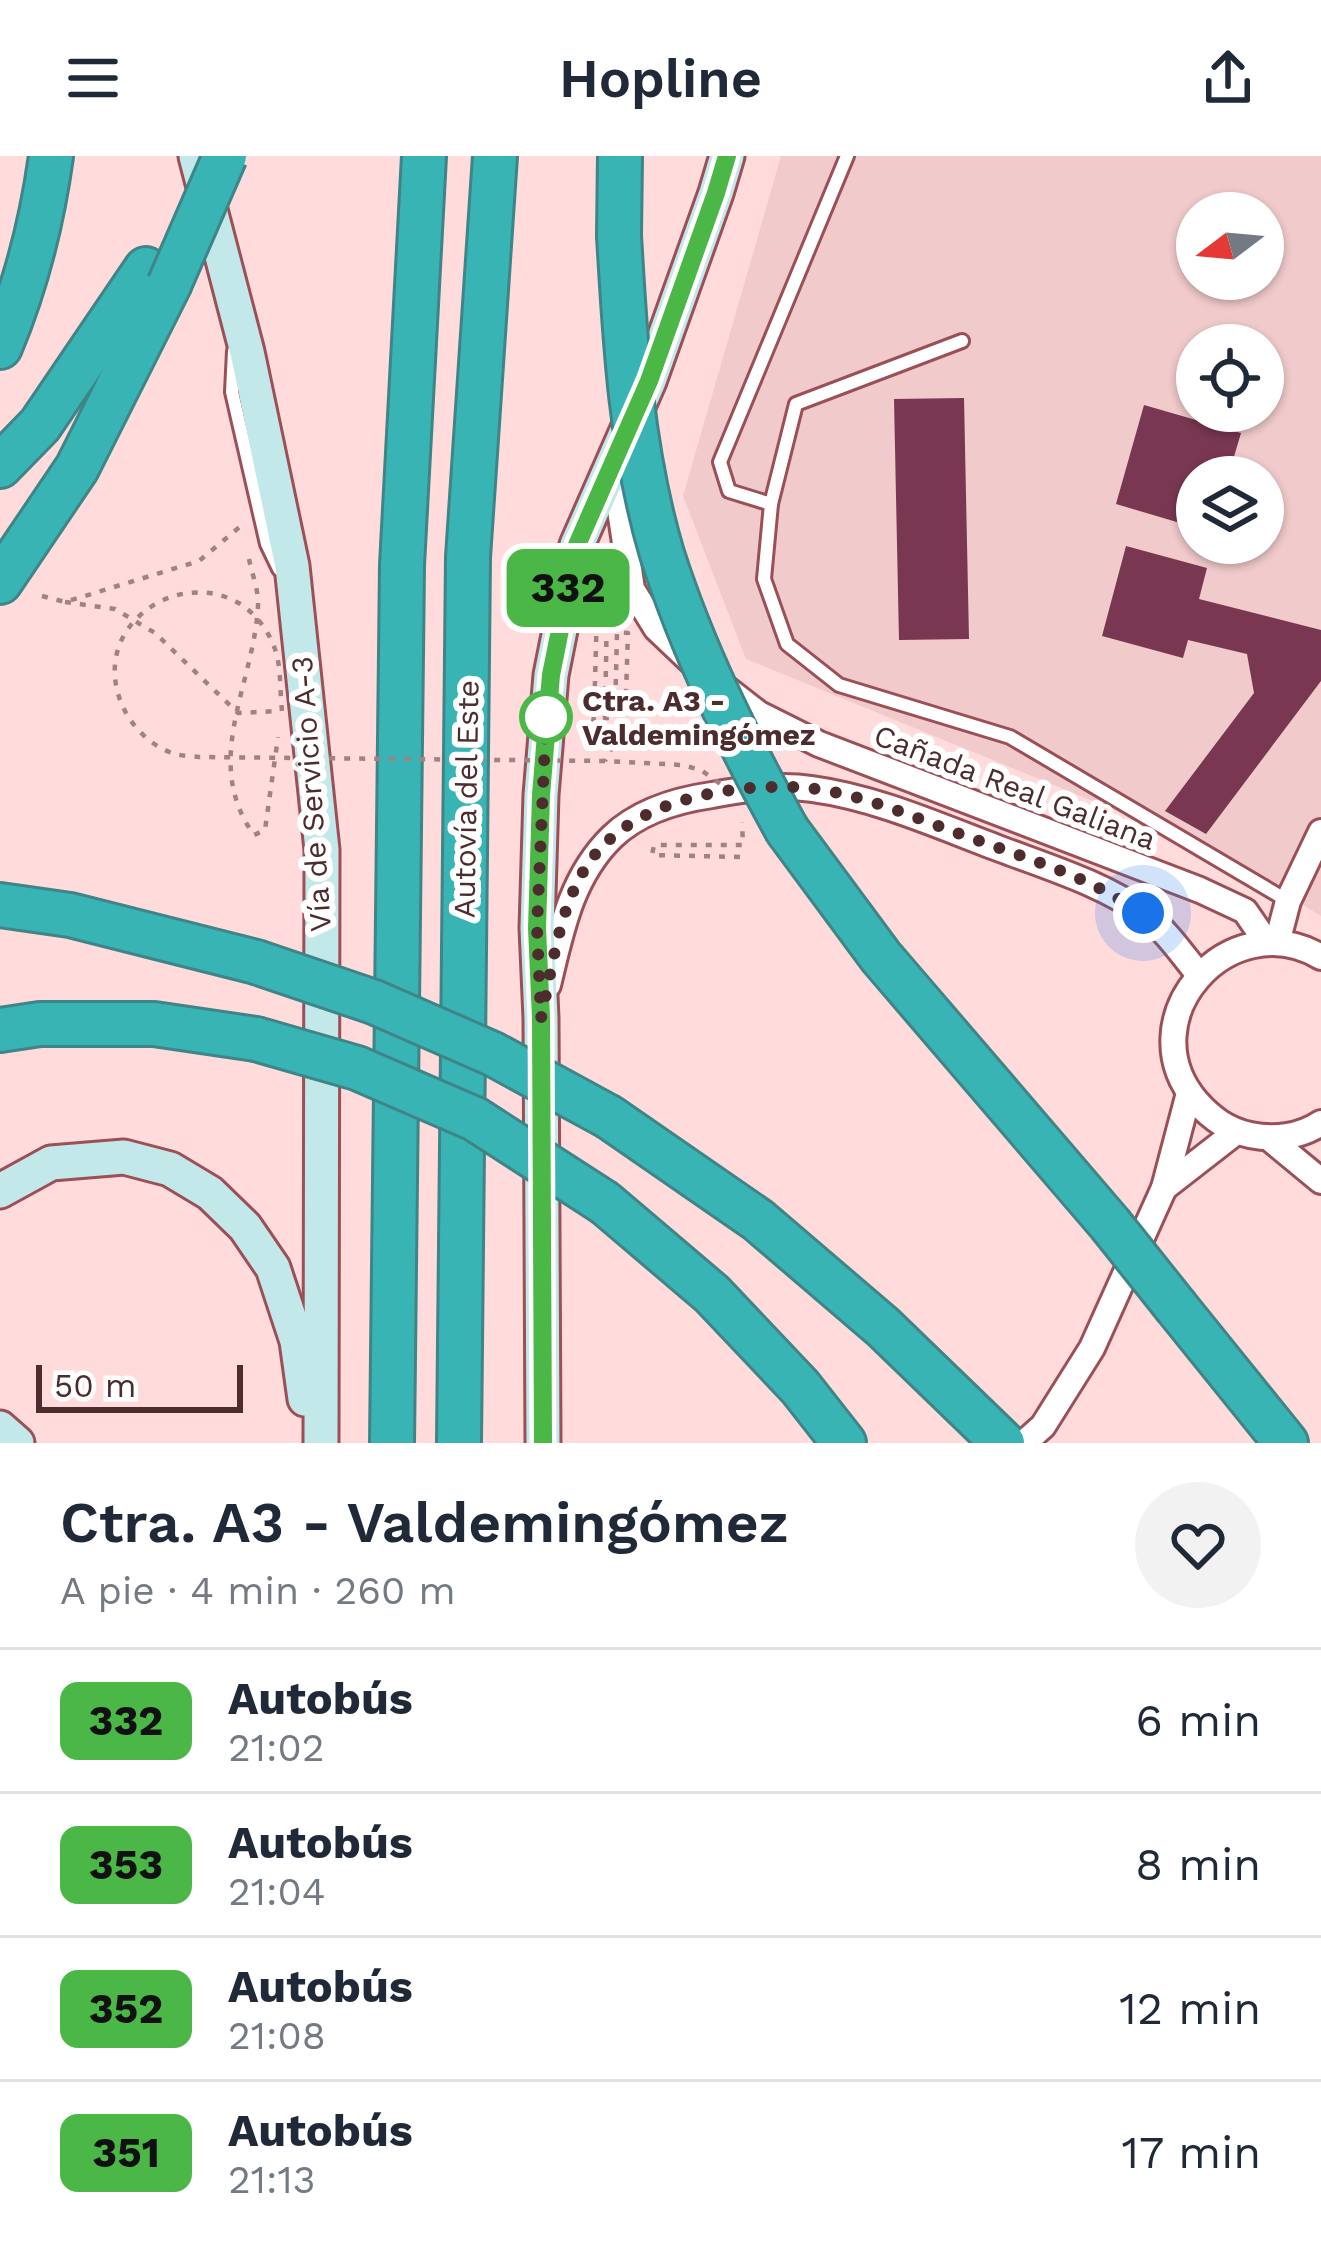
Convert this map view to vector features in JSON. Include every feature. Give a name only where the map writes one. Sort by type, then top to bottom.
[{"type":"highway","points":[[0,347],[19,301],[45,202],[51,156]]},
{"type":"highway","points":[[0,582],[77,468],[158,277],[199,156]]},
{"type":"highway","points":[[0,466],[40,425],[158,277],[224,156]]},
{"type":"highway","points":[[392,1443],[401,566],[424,156]]},
{"type":"highway","name":"Autovía del Este","points":[[459,1443],[468,557],[495,156]]},
{"type":"highway","points":[[620,156],[626,361],[638,449],[662,551],[693,641],[737,738],[788,830],[881,957],[1109,1224],[1286,1443]]},
{"type":"highway","points":[[0,905],[70,915],[256,962],[374,1002],[493,1054],[610,1117],[758,1220],[1006,1438]]},
{"type":"highway","points":[[0,1030],[40,1024],[154,1024],[256,1039],[357,1068],[475,1119],[604,1203],[712,1294],[800,1387],[844,1443]]},
{"type":"highway","points":[[1177,1308],[1256,1443]]},
{"type":"main road","name":"Vía de Servicio A-3","points":[[199,156],[292,566],[322,850],[321,1443]]},
{"type":"main road","points":[[543,1443],[537,928],[551,675],[577,545],[649,381],[727,156]]},
{"type":"main road","points":[[0,1191],[51,1162],[124,1157],[170,1169],[210,1193],[245,1227],[273,1268],[297,1341],[311,1443]]},
{"type":"main road","points":[[0,1428],[17,1443]]},
{"type":"street","name":"Cañada Real Galiana","points":[[649,381],[620,510],[632,589],[656,628],[683,656],[759,714],[819,744],[1200,890],[1245,911],[1272,943]]},
{"type":"street","name":"Cañada Real Galiana","points":[[541,1018],[567,908],[590,862],[615,833],[659,807],[749,789],[810,788],[880,805],[1079,878],[1143,913],[1199,975]]},
{"type":"street","points":[[1272,943],[1321,832]]},
{"type":"street","points":[[1321,957],[1292,944],[1230,952],[1199,975],[1184,996],[1175,1032],[1178,1070],[1189,1093],[1209,1116],[1236,1132],[1269,1138],[1308,1132],[1321,1123]]},
{"type":"street","points":[[1006,1438],[1043,1426],[1092,1348],[1163,1189],[1189,1093]]},
{"type":"street","points":[[1163,1189],[1236,1132]]},
{"type":"street","points":[[1269,1138],[1321,1181]]},
{"type":"lane","points":[[771,504],[729,491],[720,462],[848,156]]},
{"type":"lane","points":[[962,340],[796,404],[771,504],[764,579],[787,644],[839,685],[1010,737],[1288,901]]},
{"type":"path","points":[[65,602],[199,561],[242,525]]},
{"type":"path","points":[[246,544],[258,602],[230,738],[229,769],[243,820],[254,835],[265,830],[278,735]]},
{"type":"path","points":[[42,596],[115,609],[155,633],[238,712],[282,711],[277,656],[266,629],[246,606],[220,594],[191,592],[163,599],[141,614],[122,640],[115,676],[123,709],[143,736],[172,753],[199,758],[682,765],[721,783],[735,802]]},
{"type":"path","points":[[605,761],[626,722],[628,633],[617,632],[615,718],[605,718],[607,609],[597,609],[590,737],[720,749]]},
{"type":"path","points":[[740,857],[652,854],[654,845],[743,845],[742,820]]},
{"type":"shaded area","points":[[781,156],[1321,156],[1321,916],[1210,849],[746,659],[683,496]]},
{"type":"building","points":[[964,398],[969,639],[899,640],[894,399]]},
{"type":"building","points":[[1144,405],[1176,414],[1176,432],[1241,433],[1234,456],[1176,456],[1176,522],[1116,504]]},
{"type":"building","points":[[1126,546],[1176,560],[1176,564],[1207,568],[1199,599],[1321,630],[1321,681],[1206,834],[1165,811],[1254,693],[1247,654],[1188,640],[1183,658],[1102,636]]},
{"type":"bus line","name":"332","points":[[543,1443],[537,928],[551,675],[577,545],[649,381],[727,156]]},
{"type":"place","name":"Ctra. A3 - Valdemingómez","points":[[546,717]]},
{"type":"route","points":[[546,717],[537,928],[541,1018],[567,908],[590,862],[615,833],[659,807],[688,799],[749,789],[810,788],[880,805],[1079,878],[1143,913]]}]
